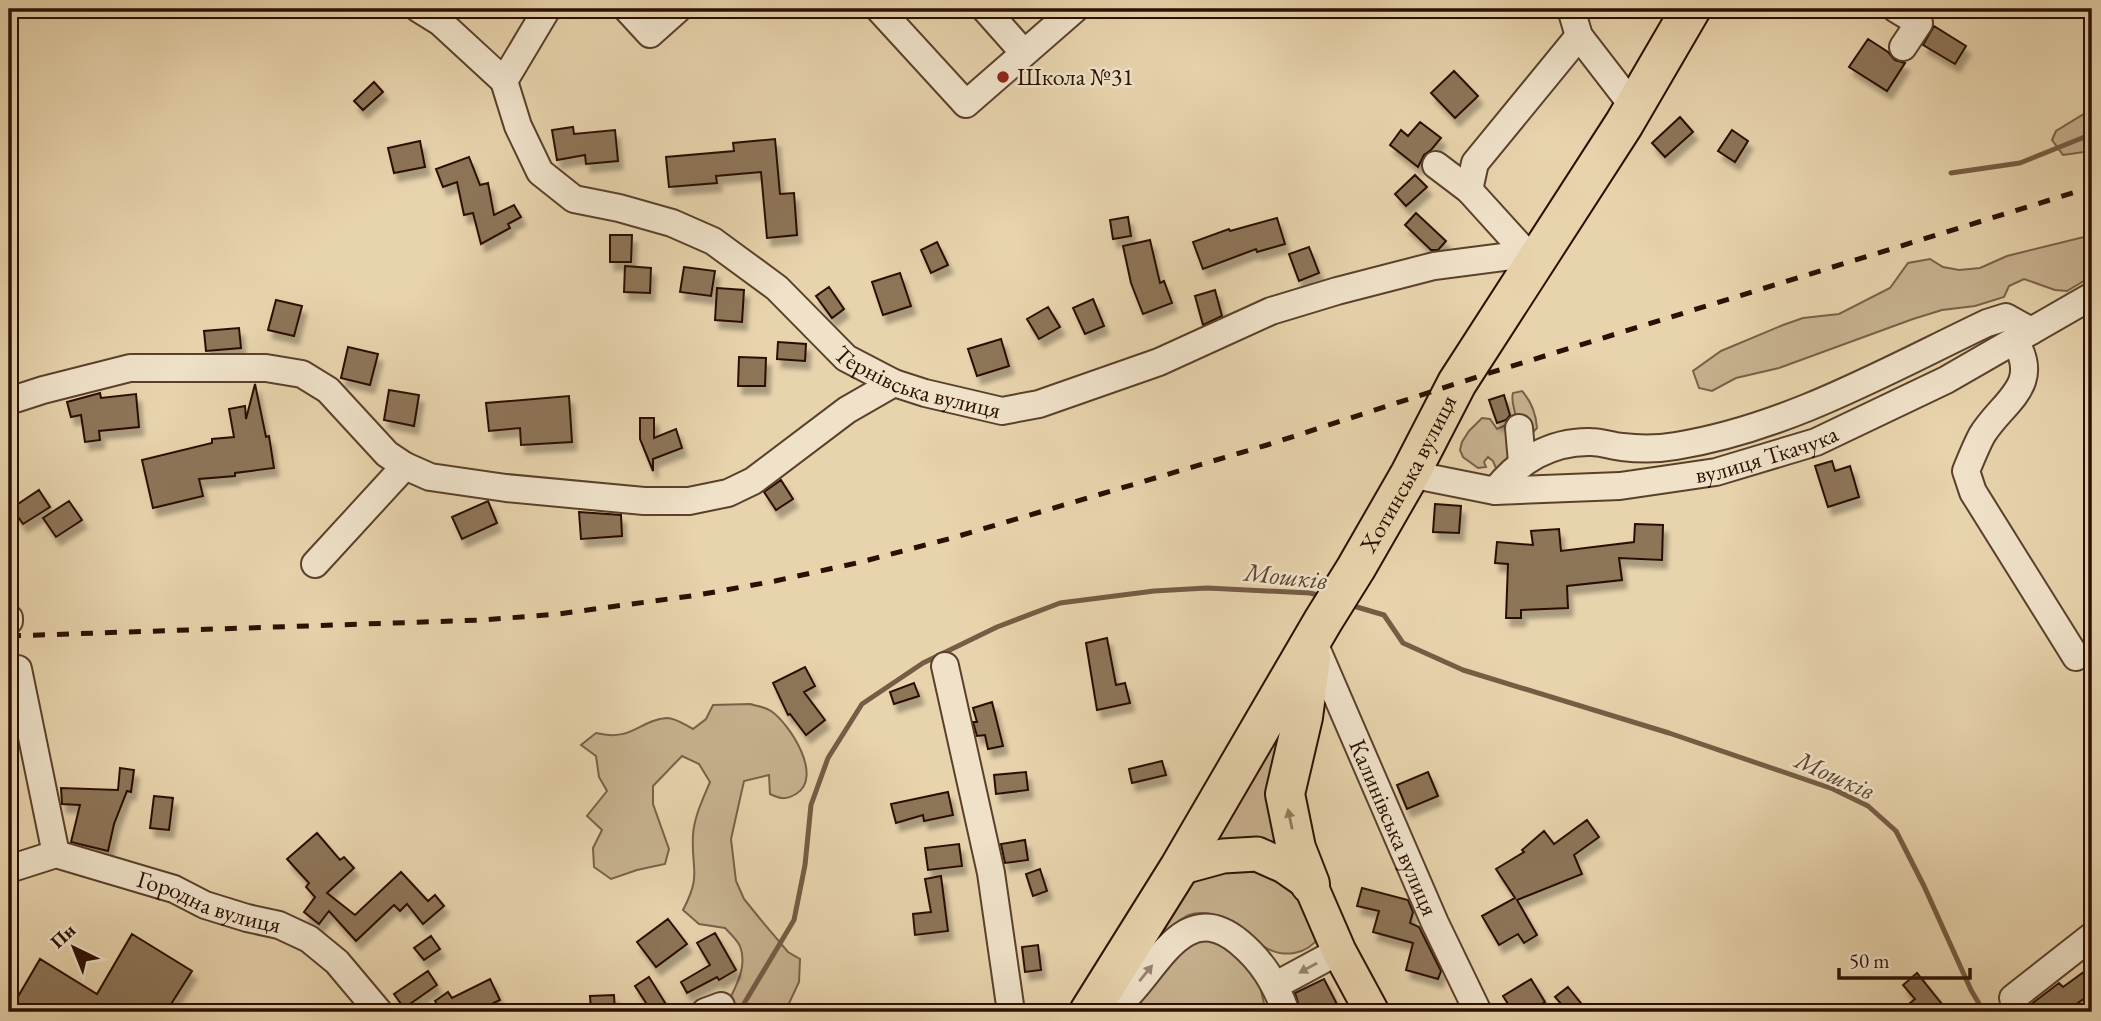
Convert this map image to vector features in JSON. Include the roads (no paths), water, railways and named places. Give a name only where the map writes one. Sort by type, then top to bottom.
[{"type":"highway","name":"Хотинська вулиця","points":[[1091,1012],[1180,868],[1356,568],[1410,474],[1457,383],[1534,255],[1633,106],[1691,9]]},
{"type":"highway","points":[[1310,884],[1296,848],[1285,794],[1303,717],[1318,631]]},
{"type":"main road","points":[[1180,868],[1223,856],[1256,854],[1283,866],[1310,884],[1339,951],[1372,1012]]},
{"type":"street","points":[[419,9],[440,22],[504,81],[547,9]]},
{"type":"street","points":[[627,9],[650,34],[678,9]]},
{"type":"street","points":[[878,9],[966,104],[1075,9]]},
{"type":"street","points":[[985,9],[1024,53]]},
{"type":"street","points":[[1571,9],[1579,36],[1633,106]]},
{"type":"street","points":[[1896,9],[1919,23],[1903,47]]},
{"type":"street","points":[[1469,190],[1475,163],[1579,36]]},
{"type":"street","name":"Тернівська вулиця","points":[[504,81],[518,126],[540,172],[574,199],[620,208],[672,223],[713,241],[777,288],[846,358],[894,383],[1002,411],[1027,406],[1159,362],[1271,311],[1337,291],[1434,266],[1534,255]]},
{"type":"street","points":[[1436,166],[1469,190],[1534,255]]},
{"type":"street","name":"вулиця Ткачука","points":[[1410,474],[1496,492],[1620,486],[1716,472],[1816,442],[1946,380],[2092,296]]},
{"type":"street","points":[[1496,492],[1508,474],[1522,462],[1561,445],[1590,442],[1626,448],[1671,447],[1721,438],[1795,414],[1987,323],[2006,317],[2023,336],[2023,383],[1982,436],[1966,471],[1973,492],[2076,657]]},
{"type":"street","points":[[9,401],[130,368],[266,368],[302,374],[328,390],[387,454],[430,477],[506,488],[645,501],[689,501],[728,493],[753,481],[848,411],[894,383]]},
{"type":"street","points":[[1519,428],[1522,462]]},
{"type":"street","points":[[314,564],[405,466]]},
{"type":"street","name":"Калинівська вулиця","points":[[1318,631],[1435,923],[1478,1012]]},
{"type":"street","points":[[946,666],[991,873],[1012,1012]]},
{"type":"street","points":[[9,869],[56,854],[18,669]]},
{"type":"street","name":"Городна вулиця","points":[[56,854],[174,889],[205,905],[279,925],[309,939],[337,962],[379,1012]]},
{"type":"street","points":[[1091,1012],[1117,1006],[1182,933],[1204,927],[1226,931],[1257,957],[1276,985],[1286,1012]]},
{"type":"street","points":[[2013,998],[2092,936]]},
{"type":"street","points":[[1276,985],[1339,951]]},
{"type":"waterway","points":[[1951,173],[2020,163],[2092,134]]},
{"type":"waterway","name":"Мошків","points":[[739,1012],[794,920],[805,865],[811,805],[828,758],[862,704],[923,663],[997,627],[1060,603],[1154,591],[1207,588],[1310,593],[1321,596]]},
{"type":"waterway","name":"Мошків","points":[[1350,605],[1384,615],[1403,643],[1463,670],[1669,733],[1833,789],[1868,806],[1896,831],[1984,1012]]},
{"type":"railway","points":[[9,636],[483,620],[558,614],[698,595],[775,581],[952,538],[1267,445],[1483,375],[2092,187]]},
{"type":"place","name":"Школа №31","points":[[1003,77]]}]
